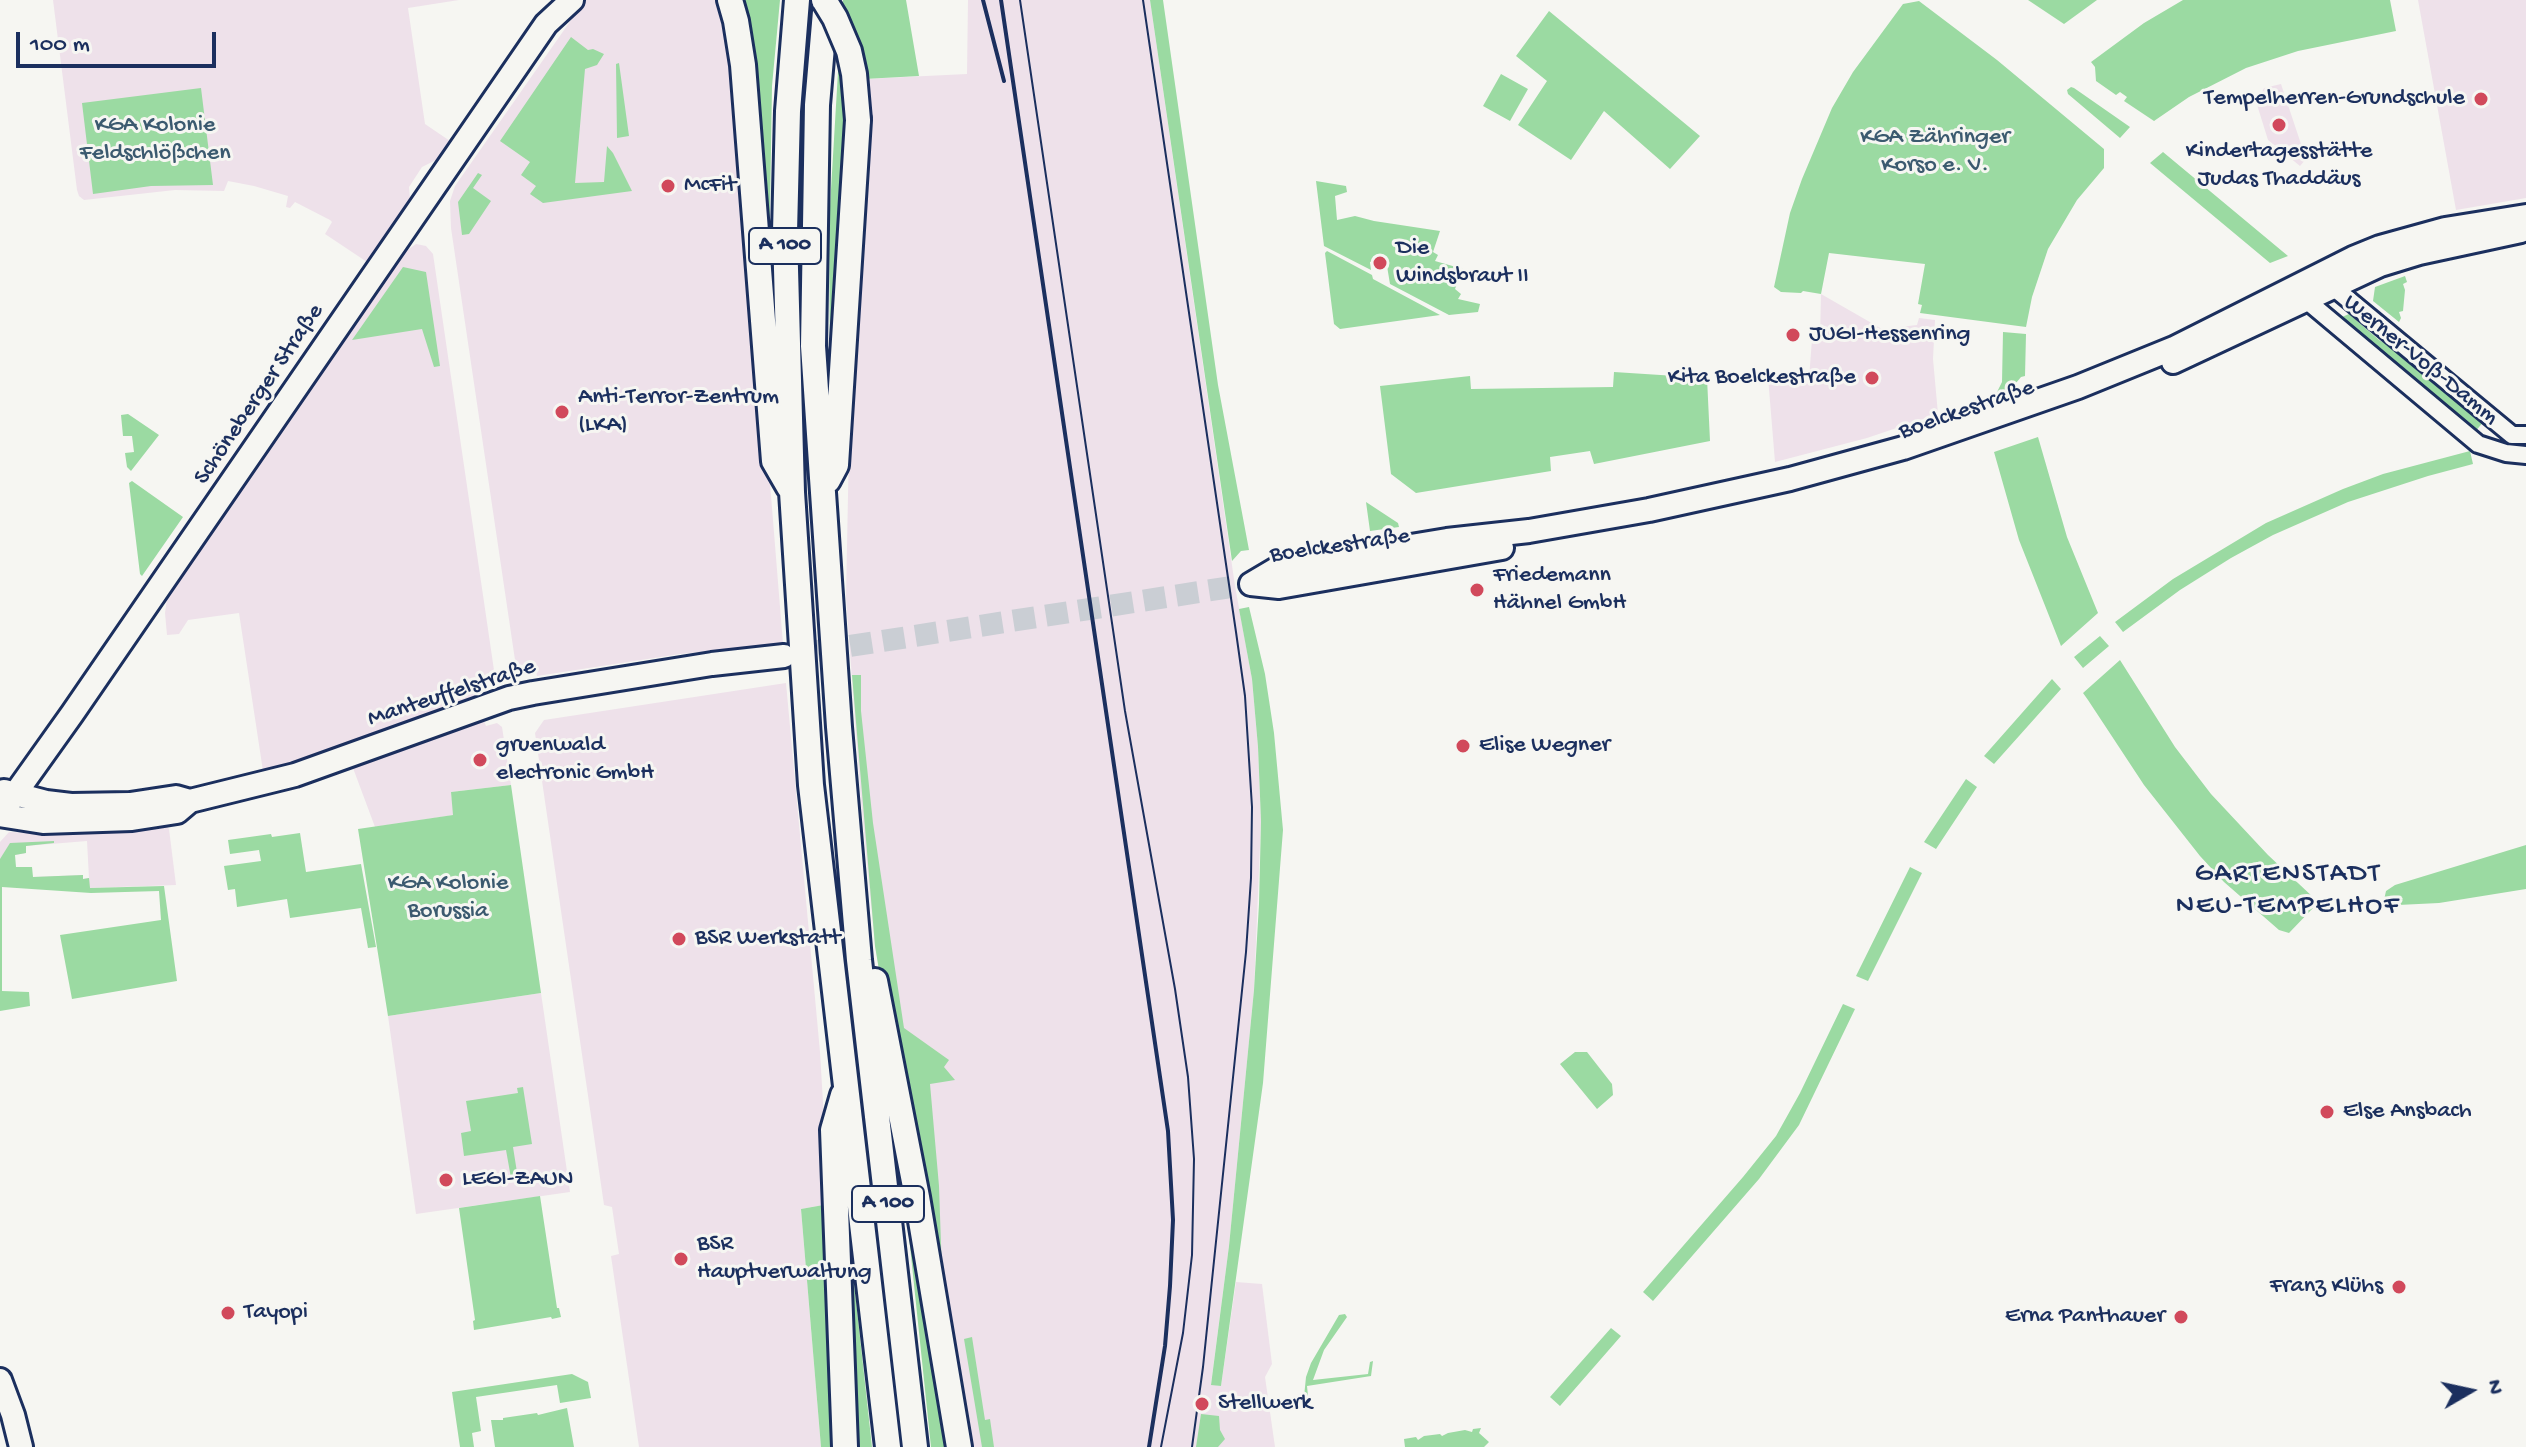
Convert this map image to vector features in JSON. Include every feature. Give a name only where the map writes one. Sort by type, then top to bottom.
[{"type":"highway","points":[[730,0],[743,65],[774,461],[792,492]]},
{"type":"highway","name":"A 100","points":[[797,0],[788,111],[785,232],[792,492],[811,785],[888,1447]]},
{"type":"highway","points":[[823,489],[836,465],[858,120],[856,86],[849,51],[825,0]]},
{"type":"highway","name":"A 100","points":[[825,0],[817,105],[813,346],[839,727],[859,960],[915,1447]]},
{"type":"highway","points":[[859,960],[877,983],[959,1447]]},
{"type":"highway","points":[[845,1447],[833,1130],[846,1085]]},
{"type":"main road","name":"Schöneberger Straße","points":[[546,24],[553,0]]},
{"type":"main road","name":"Schöneberger Straße","points":[[0,815],[8,792],[546,24],[572,0]]},
{"type":"main road","name":"Boelckestraße","points":[[2212,336],[1956,431],[1841,466],[1719,496],[1610,517],[1278,568],[1251,584],[1279,587],[1351,576],[1644,523],[1793,491],[1983,435],[2118,384],[2326,280],[2353,258],[2408,238],[2445,229],[2526,216]]},
{"type":"main road","name":"Boelckestraße","points":[[2326,280],[2363,272],[2406,256],[2526,230]]},
{"type":"main road","name":"Manteuffelstraße","points":[[0,815],[43,822],[132,819],[177,812],[190,801],[295,775],[521,695],[645,674],[784,656]]},
{"type":"main road","name":"Manteuffelstraße","points":[[8,792],[46,802],[88,806],[176,797],[190,801]]},
{"type":"main road","points":[[0,1380],[21,1447]]},
{"type":"street","name":"Werner-Voß-Damm","points":[[2326,280],[2519,435]]},
{"type":"street","name":"Werner-Voß-Damm","points":[[2299,294],[2478,444],[2506,453],[2526,455]]},
{"type":"shaded area","points":[[53,0],[459,0],[408,8],[425,124],[450,141],[436,160],[422,167],[409,187],[410,199],[367,262],[325,234],[332,222],[330,220],[295,202],[290,208],[286,207],[288,196],[254,186],[228,181],[224,191],[175,190],[84,200],[77,190]]},
{"type":"shaded area","points":[[585,0],[722,0],[738,87],[783,644],[680,654],[537,676],[536,672],[522,675],[517,670],[515,660],[451,228],[450,201],[455,186]]},
{"type":"shaded area","points":[[968,0],[1150,0],[1235,586],[1252,679],[1258,747],[1261,821],[1254,990],[1229,1246],[1211,1384],[1221,1386],[1236,1282],[1262,1284],[1272,1364],[1265,1377],[1275,1447],[969,1447],[875,946],[846,597],[864,79],[967,74]]},
{"type":"shaded area","name":"Tempelherren-Grundschule","points":[[2418,0],[2526,0],[2526,198],[2456,210]]},
{"type":"shaded area","name":"Kindertagesstätte Judas Thaddäus","points":[[2281,84],[2306,159],[2300,166],[2268,140],[2254,95],[2264,88]]},
{"type":"shaded area","points":[[416,244],[426,246],[433,254],[495,677],[491,685],[477,691],[478,695],[311,757],[263,771],[239,613],[188,620],[179,634],[167,635],[167,599],[360,315],[406,251]]},
{"type":"shaded area","name":"Kita Boelckestraße","points":[[1821,294],[1882,329],[1917,325],[1919,318],[1935,320],[1933,359],[1938,414],[1867,438],[1775,462],[1768,377],[1809,379],[1812,339],[1820,339]]},
{"type":"shaded area","points":[[786,683],[820,1052],[829,1204],[801,1209],[821,1447],[639,1447],[611,1256],[619,1254],[612,1207],[604,1205],[535,733],[544,720]]},
{"type":"shaded area","points":[[484,721],[486,726],[497,723],[502,727],[511,785],[451,792],[454,815],[375,827],[353,768]]},
{"type":"shaded area","points":[[164,823],[169,829],[176,885],[89,888],[34,885],[0,868],[0,842],[9,832],[39,833],[41,828]],"holes":[[[87,841],[89,878],[83,879],[83,875],[32,877],[32,867],[15,867],[15,855],[26,853],[26,846]]]},
{"type":"shaded area","points":[[541,993],[570,1192],[416,1214],[388,1016]]},
{"type":"green space","points":[[739,0],[780,0],[772,86],[769,272]]},
{"type":"green space","points":[[843,0],[906,0],[919,76],[864,79],[842,8]]},
{"type":"green space","points":[[1150,0],[1163,0],[1218,385],[1249,550],[1241,551],[1232,561]]},
{"type":"green space","points":[[2028,0],[2097,0],[2064,24]]},
{"type":"green space","points":[[2183,0],[2390,0],[2396,31],[2298,51],[2246,68],[2189,97],[2154,121],[2124,101],[2127,97],[2120,92],[2116,95],[2096,81],[2095,67],[2091,62],[2144,23]]},
{"type":"green space","name":"KGA Zähringer Korso e. V.","points":[[1919,1],[1997,60],[2104,149],[2104,168],[2077,200],[2048,249],[2026,327],[1920,313],[1922,305],[1918,304],[1925,264],[1829,253],[1821,294],[1781,292],[1774,287],[1790,213],[1832,108],[1853,72],[1903,4]]},
{"type":"green space","points":[[1549,11],[1700,136],[1670,169],[1604,111],[1571,160],[1518,125],[1547,81],[1516,56]]},
{"type":"green space","points":[[571,37],[588,50],[604,54],[597,65],[585,69],[575,183],[604,182],[607,146],[632,191],[543,203],[530,194],[536,186],[521,175],[530,162],[500,141]]},
{"type":"green space","points":[[839,55],[848,119],[830,368],[829,223]]},
{"type":"green space","points":[[619,63],[629,136],[617,138],[616,64]]},
{"type":"green space","points":[[1501,74],[1528,89],[1510,121],[1483,106]]},
{"type":"green space","points":[[2071,87],[2130,127],[2120,138],[2068,94],[2067,90]]},
{"type":"green space","name":"KGA Kolonie Feldschlößchen","points":[[201,88],[213,185],[151,186],[93,194],[82,103]]},
{"type":"green space","points":[[2163,152],[2288,256],[2270,263],[2150,163]]},
{"type":"green space","points":[[478,173],[482,175],[473,188],[491,201],[469,234],[462,235],[458,202]]},
{"type":"green space","points":[[1316,181],[1346,186],[1347,192],[1335,196],[1337,220],[1355,216],[1440,231],[1433,252],[1438,255],[1435,261],[1463,269],[1455,289],[1461,294],[1458,299],[1480,304],[1478,312],[1449,315],[1390,284],[1386,260],[1370,262],[1371,270],[1324,246]]},
{"type":"green space","points":[[1327,251],[1440,315],[1340,329],[1334,324]]},
{"type":"green space","points":[[403,267],[426,272],[440,366],[434,367],[422,329],[352,340]]},
{"type":"green space","points":[[2405,276],[2407,282],[2403,284],[2403,311],[2399,312],[2399,322],[2373,301],[2375,287]]},
{"type":"green space","points":[[2349,314],[2379,340],[2407,356],[2485,420],[2474,433],[2361,337],[2342,317]]},
{"type":"green space","points":[[2003,332],[2026,334],[2025,376],[2011,389],[1995,396],[2002,382]]},
{"type":"green space","points":[[1614,372],[1707,378],[1710,441],[1594,464],[1590,451],[1550,457],[1551,471],[1416,493],[1391,474],[1380,386],[1470,376],[1471,389],[1613,387]]},
{"type":"green space","points":[[128,414],[159,435],[131,471],[127,467],[125,453],[134,452],[132,436],[123,436],[121,415]]},
{"type":"green space","points":[[2038,437],[2067,537],[2098,613],[2061,646],[2019,540],[1994,452]]},
{"type":"green space","points":[[2470,451],[2473,464],[2348,502],[2273,535],[2180,590],[2123,632],[2115,622],[2173,579],[2266,523],[2383,474]]},
{"type":"green space","points":[[132,481],[183,517],[142,576],[129,483]]},
{"type":"green space","points":[[1366,502],[1398,523],[1399,527],[1370,531]]},
{"type":"green space","points":[[1249,607],[1265,674],[1274,733],[1283,830],[1263,1083],[1221,1386],[1211,1385],[1229,1246],[1254,990],[1259,904],[1261,821],[1258,747],[1252,679],[1239,609]]},
{"type":"green space","points":[[2100,636],[2109,646],[2083,668],[2074,657]]},
{"type":"green space","points":[[2120,660],[2175,747],[2211,794],[2268,855],[2314,898],[2313,908],[2289,933],[2279,930],[2224,882],[2200,856],[2144,785],[2083,693]]},
{"type":"green space","points":[[852,675],[861,675],[861,711],[873,823],[904,1028],[949,1060],[944,1067],[955,1080],[930,1084],[939,1186],[942,1273],[949,1326],[875,946]]},
{"type":"green space","points":[[2052,679],[2061,689],[1994,764],[1984,756]]},
{"type":"green space","points":[[1966,779],[1977,787],[1936,849],[1924,842]]},
{"type":"green space","name":"KGA Kolonie Borussia","points":[[511,785],[541,993],[388,1016],[358,829],[453,815],[451,792]]},
{"type":"green space","points":[[300,833],[306,872],[361,864],[376,947],[368,948],[361,908],[290,918],[287,899],[237,907],[235,889],[228,890],[224,866],[261,861],[259,850],[230,854],[228,840]]},
{"type":"green space","points":[[54,841],[26,846],[26,853],[15,855],[16,867],[32,867],[33,877],[83,875],[83,879],[89,878],[90,888],[164,886],[177,981],[72,999],[60,935],[161,920],[159,891],[91,893],[2,887],[2,991],[29,992],[30,1006],[0,1011],[0,859],[10,843]]},
{"type":"green space","points":[[2526,845],[2526,889],[2439,903],[2398,905],[2384,900],[2386,891],[2395,885]]},
{"type":"green space","points":[[1910,867],[1922,873],[1868,981],[1856,976]]},
{"type":"green space","points":[[1843,1004],[1855,1009],[1799,1125],[1759,1179],[1653,1301],[1643,1292],[1776,1136]]},
{"type":"green space","points":[[1575,1052],[1587,1052],[1612,1084],[1613,1095],[1597,1109],[1560,1064]]},
{"type":"green space","points":[[523,1087],[532,1144],[513,1147],[519,1185],[511,1178],[506,1150],[464,1156],[461,1133],[471,1131],[466,1101],[518,1093],[517,1088]]},
{"type":"green space","points":[[904,1189],[953,1447],[931,1447]]},
{"type":"green space","points":[[540,1196],[557,1308],[561,1317],[474,1330],[459,1208]]},
{"type":"green space","points":[[829,1204],[837,1447],[821,1447],[801,1209]]},
{"type":"green space","points":[[844,1212],[850,1246],[872,1447],[853,1447]]},
{"type":"green space","points":[[1345,1314],[1347,1317],[1324,1350],[1313,1380],[1368,1374],[1370,1362],[1373,1361],[1371,1376],[1307,1386],[1308,1396],[1304,1397],[1311,1363],[1339,1315]]},
{"type":"green space","points":[[1611,1328],[1621,1336],[1560,1406],[1550,1397]]},
{"type":"green space","points":[[972,1337],[985,1420],[990,1419],[994,1447],[982,1447],[964,1339]]},
{"type":"green space","points":[[572,1374],[588,1382],[591,1398],[560,1403],[557,1385],[476,1397],[481,1431],[472,1433],[474,1447],[460,1447],[452,1392]]},
{"type":"green space","points":[[567,1408],[574,1447],[495,1447],[491,1420]]},
{"type":"green space","points":[[1201,1414],[1219,1416],[1220,1430],[1225,1439],[1218,1447],[1196,1447]]},
{"type":"green space","points":[[1481,1428],[1479,1433],[1489,1442],[1484,1447],[1405,1447],[1404,1439],[1416,1437],[1418,1440],[1424,1436],[1442,1436],[1465,1430],[1472,1432]]},
{"type":"tunnel","points":[[785,656],[1251,584]]},
{"type":"tram line","points":[[1020,0],[1125,711],[1188,1077],[1194,1159],[1192,1255],[1183,1333],[1161,1447]]},
{"type":"tram line","points":[[1143,0],[1245,696],[1252,807],[1246,952],[1192,1447]]},
{"type":"railway","points":[[983,0],[1004,81]]},
{"type":"railway","points":[[1001,0],[1168,1131],[1173,1220],[1170,1286],[1165,1346],[1149,1447]]},
{"type":"place","name":"Tempelherren-Grundschule","points":[[2481,99]]},
{"type":"place","name":"Kindertagesstätte Judas Thaddäus","points":[[2279,125]]},
{"type":"place","name":"McFit","points":[[668,186]]},
{"type":"place","name":"Die Windsbraut II","points":[[1380,263]]},
{"type":"place","name":"JUGI-Hessenring","points":[[1793,335]]},
{"type":"place","name":"Kita Boelckestraße","points":[[1872,378]]},
{"type":"place","name":"Anti-Terror-Zentrum (LKA)","points":[[562,412]]},
{"type":"place","name":"Friedemann Hähnel GmbH","points":[[1477,590]]},
{"type":"place","name":"Elise Wegner","points":[[1463,746]]},
{"type":"place","name":"gruenwald electronic GmbH","points":[[480,760]]},
{"type":"place","name":"BSR Werkstatt","points":[[679,939]]},
{"type":"place","name":"Else Ansbach","points":[[2327,1112]]},
{"type":"place","name":"LEGI-ZAUN","points":[[446,1180]]},
{"type":"place","name":"BSR Hauptverwaltung","points":[[681,1259]]},
{"type":"place","name":"Franz Klühs","points":[[2399,1287]]},
{"type":"place","name":"Tayopi","points":[[228,1313]]},
{"type":"place","name":"Erna Panthauer","points":[[2181,1317]]},
{"type":"place","name":"Stellwerk","points":[[1202,1404]]},
{"type":"district","name":"GARTENSTADT NEU-TEMPELHOF","points":[[2288,892]]}]
